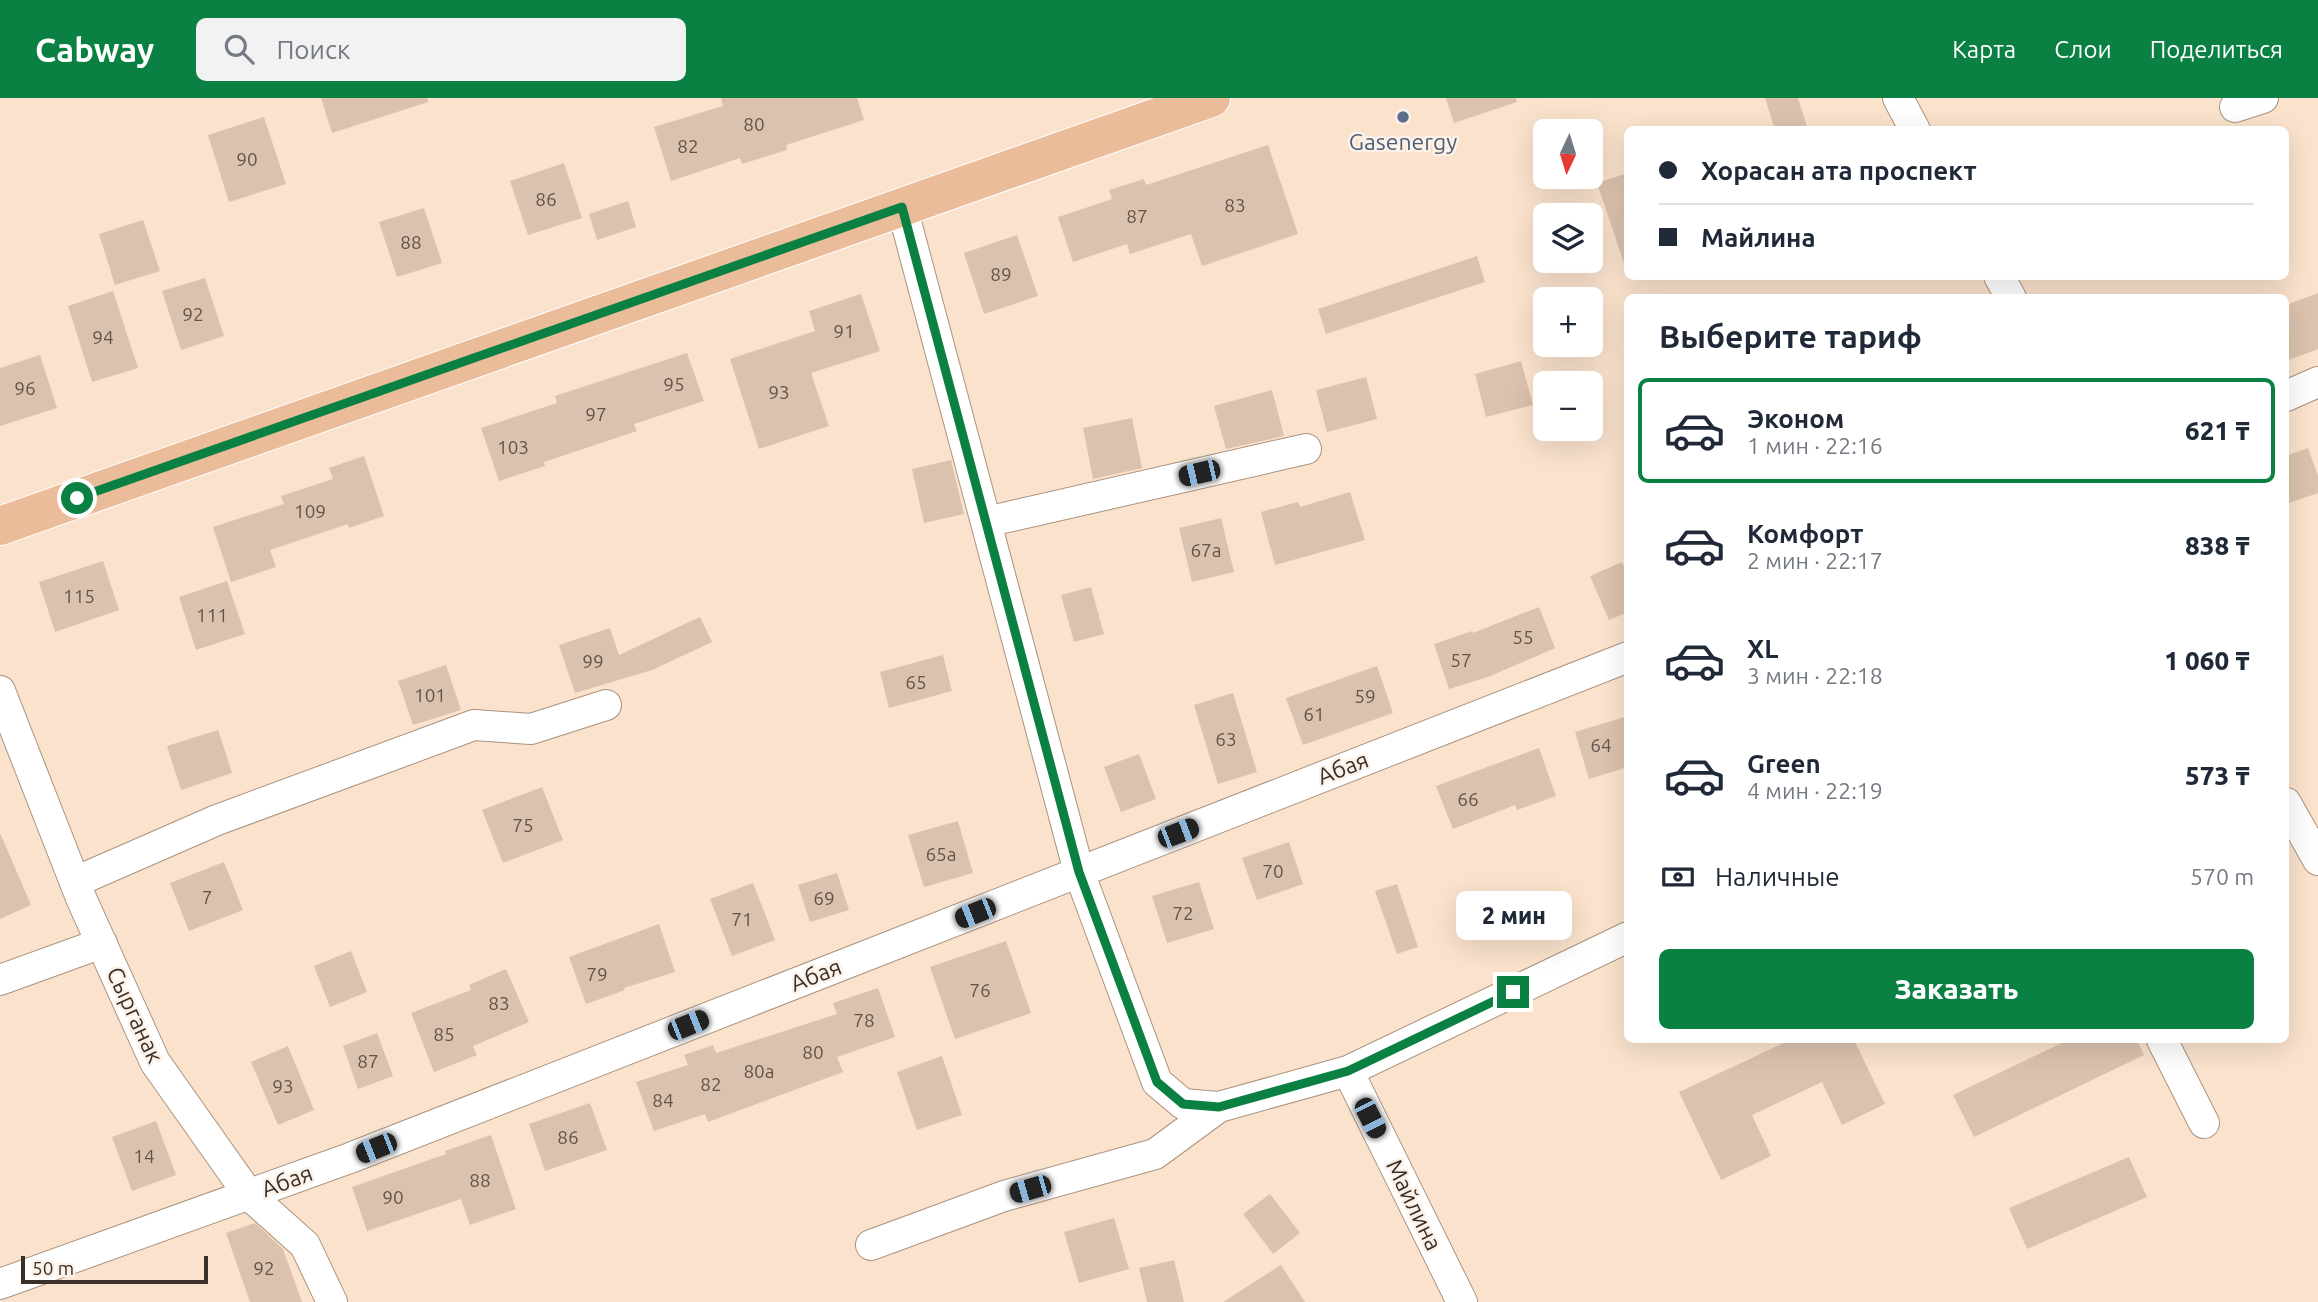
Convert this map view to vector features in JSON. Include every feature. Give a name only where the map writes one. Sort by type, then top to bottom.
[{"type":"main road","points":[[0,526],[1211,98]]},
{"type":"street","points":[[1898,98],[1913,126]]},
{"type":"street","points":[[2235,107],[2263,98]]},
{"type":"street","points":[[902,207],[1079,872],[1157,1082],[1183,1104],[1219,1107],[1348,1071],[1624,939]]},
{"type":"street","points":[[2289,395],[2318,382]]},
{"type":"street","points":[[986,522],[1306,449]]},
{"type":"street","name":"Абая","points":[[0,1284],[350,1158],[1624,659]]},
{"type":"street","name":"Сырганак","points":[[0,691],[75,882],[155,1062],[249,1195],[305,1245],[332,1302]]},
{"type":"street","points":[[75,882],[217,820],[474,725],[531,729],[606,705]]},
{"type":"street","points":[[2289,808],[2318,860]]},
{"type":"street","points":[[0,979],[102,943]]},
{"type":"street","points":[[2164,1043],[2204,1123]]},
{"type":"street","name":"Майлина","points":[[1348,1071],[1462,1302]]},
{"type":"street","points":[[871,1245],[1004,1196],[1155,1154],[1219,1107]]},
{"type":"building","points":[[321,98],[427,98],[428,102],[332,133]]},
{"type":"building","points":[[721,98],[857,98],[864,120],[786,145],[787,150],[742,164],[740,158],[671,181],[654,127],[723,106]]},
{"type":"building","points":[[1446,98],[1516,98],[1517,102],[1454,123]]},
{"type":"building","points":[[1765,98],[1798,98],[1807,126],[1774,126]]},
{"type":"building","points":[[264,117],[286,184],[229,202],[208,135]]},
{"type":"building","points":[[1268,145],[1298,234],[1202,266],[1191,234],[1130,254],[1127,244],[1073,262],[1058,217],[1112,199],[1109,190],[1144,179],[1146,185]]},
{"type":"building","points":[[564,163],[582,218],[528,235],[510,181]]},
{"type":"building","points":[[1624,174],[1624,263],[1599,189],[1603,189],[1603,181]]},
{"type":"building","points":[[628,201],[636,227],[597,240],[589,214]]},
{"type":"building","points":[[424,208],[442,263],[397,277],[379,222]]},
{"type":"building","points":[[143,220],[160,271],[115,285],[99,234]]},
{"type":"building","points":[[1017,235],[1038,296],[984,314],[964,253]]},
{"type":"building","points":[[1477,256],[1485,282],[1326,334],[1318,309]]},
{"type":"building","points":[[205,278],[224,336],[181,350],[162,291]]},
{"type":"building","points":[[113,291],[138,368],[92,382],[68,306]]},
{"type":"building","points":[[2318,293],[2318,349],[2289,360],[2289,304]]},
{"type":"building","points":[[861,294],[880,351],[811,373],[829,426],[759,449],[730,359],[815,331],[809,311]]},
{"type":"building","points":[[687,353],[704,401],[634,424],[637,431],[544,462],[545,466],[499,481],[481,428],[557,403],[555,396]]},
{"type":"building","points":[[40,355],[57,408],[0,426],[0,368]]},
{"type":"building","points":[[1521,361],[1533,405],[1486,417],[1475,374]]},
{"type":"building","points":[[1366,377],[1377,419],[1327,432],[1316,390]]},
{"type":"building","points":[[1272,390],[1284,436],[1226,449],[1214,406]]},
{"type":"building","points":[[1132,418],[1142,468],[1093,479],[1083,428]]},
{"type":"building","points":[[2308,448],[2318,476],[2318,493],[2289,503],[2289,455]]},
{"type":"building","points":[[364,456],[384,516],[349,528],[348,524],[270,550],[276,567],[231,582],[213,527],[284,504],[281,496],[333,479],[329,468]]},
{"type":"building","points":[[951,460],[964,514],[924,523],[912,469]]},
{"type":"building","points":[[1350,492],[1365,540],[1275,565],[1261,512],[1298,502],[1300,507]]},
{"type":"building","points":[[1221,518],[1234,572],[1192,582],[1179,528]]},
{"type":"building","points":[[103,561],[119,610],[55,632],[39,582]]},
{"type":"building","points":[[1622,562],[1624,614],[1609,620],[1590,576]]},
{"type":"building","points":[[227,581],[245,634],[196,650],[179,597]]},
{"type":"building","points":[[1091,587],[1104,634],[1074,642],[1061,595]]},
{"type":"building","points":[[1539,607],[1555,648],[1488,677],[1449,689],[1434,644],[1472,631],[1473,633]]},
{"type":"building","points":[[700,617],[712,642],[652,670],[575,693],[559,645],[610,628],[619,655]]},
{"type":"building","points":[[943,655],[952,691],[889,708],[880,672]]},
{"type":"building","points":[[446,665],[461,710],[413,725],[398,681]]},
{"type":"building","points":[[1377,666],[1393,713],[1303,745],[1286,698]]},
{"type":"building","points":[[1233,693],[1257,772],[1218,784],[1194,705]]},
{"type":"building","points":[[1624,717],[1624,768],[1589,779],[1575,732]]},
{"type":"building","points":[[218,730],[232,773],[181,790],[167,746]]},
{"type":"building","points":[[1539,748],[1556,796],[1517,810],[1515,805],[1453,829],[1436,786]]},
{"type":"building","points":[[1139,754],[1156,799],[1121,812],[1104,767]]},
{"type":"building","points":[[542,787],[563,840],[503,863],[482,810]]},
{"type":"building","points":[[958,821],[973,873],[924,887],[908,835]]},
{"type":"building","points":[[0,833],[31,905],[0,919]]},
{"type":"building","points":[[1289,842],[1303,884],[1257,900],[1242,858]]},
{"type":"building","points":[[224,862],[243,910],[189,931],[170,883]]},
{"type":"building","points":[[837,873],[849,910],[810,922],[798,885]]},
{"type":"building","points":[[1199,882],[1214,929],[1167,943],[1152,896]]},
{"type":"building","points":[[753,883],[775,940],[732,956],[710,899]]},
{"type":"building","points":[[1397,884],[1418,947],[1397,954],[1375,891]]},
{"type":"building","points":[[659,924],[675,972],[624,988],[625,990],[586,1004],[569,957]]},
{"type":"building","points":[[1006,941],[1031,1013],[955,1039],[930,967]]},
{"type":"building","points":[[351,951],[367,992],[330,1007],[314,966]]},
{"type":"building","points":[[506,969],[529,1022],[473,1046],[477,1055],[434,1072],[411,1013],[471,990],[469,985]]},
{"type":"building","points":[[878,988],[895,1037],[837,1057],[843,1072],[708,1122],[705,1114],[654,1131],[636,1082],[688,1065],[684,1055],[713,1045],[716,1053],[837,1014],[833,1003]]},
{"type":"building","points":[[377,1033],[393,1076],[358,1089],[343,1046]]},
{"type":"building","points":[[1784,1043],[1855,1043],[1885,1104],[1842,1125],[1822,1082],[1752,1115],[1771,1156],[1721,1180],[1679,1092]]},
{"type":"building","points":[[2062,1043],[2138,1043],[2144,1055],[1974,1137],[1953,1095]]},
{"type":"building","points":[[288,1046],[314,1110],[278,1125],[251,1062]]},
{"type":"building","points":[[942,1056],[962,1115],[917,1130],[897,1072]]},
{"type":"building","points":[[590,1103],[607,1150],[545,1171],[529,1124]]},
{"type":"building","points":[[156,1121],[176,1175],[132,1191],[112,1137]]},
{"type":"building","points":[[491,1135],[516,1209],[470,1225],[461,1199],[367,1231],[352,1187]]},
{"type":"building","points":[[2129,1157],[2147,1197],[2027,1249],[2009,1208]]},
{"type":"building","points":[[1270,1194],[1300,1233],[1273,1254],[1243,1214]]},
{"type":"building","points":[[1114,1218],[1129,1269],[1079,1283],[1064,1232]]},
{"type":"building","points":[[255,1223],[283,1249],[302,1302],[250,1302],[226,1233]]},
{"type":"building","points":[[1174,1260],[1184,1302],[1147,1302],[1139,1268]]},
{"type":"building","points":[[1281,1265],[1305,1302],[1223,1302]]},
{"type":"place","name":"Gasenergy","points":[[1403,117]]},
{"type":"route","points":[[77,498],[902,207],[1079,872],[1157,1082],[1183,1104],[1219,1107],[1348,1071],[1513,992]]}]
